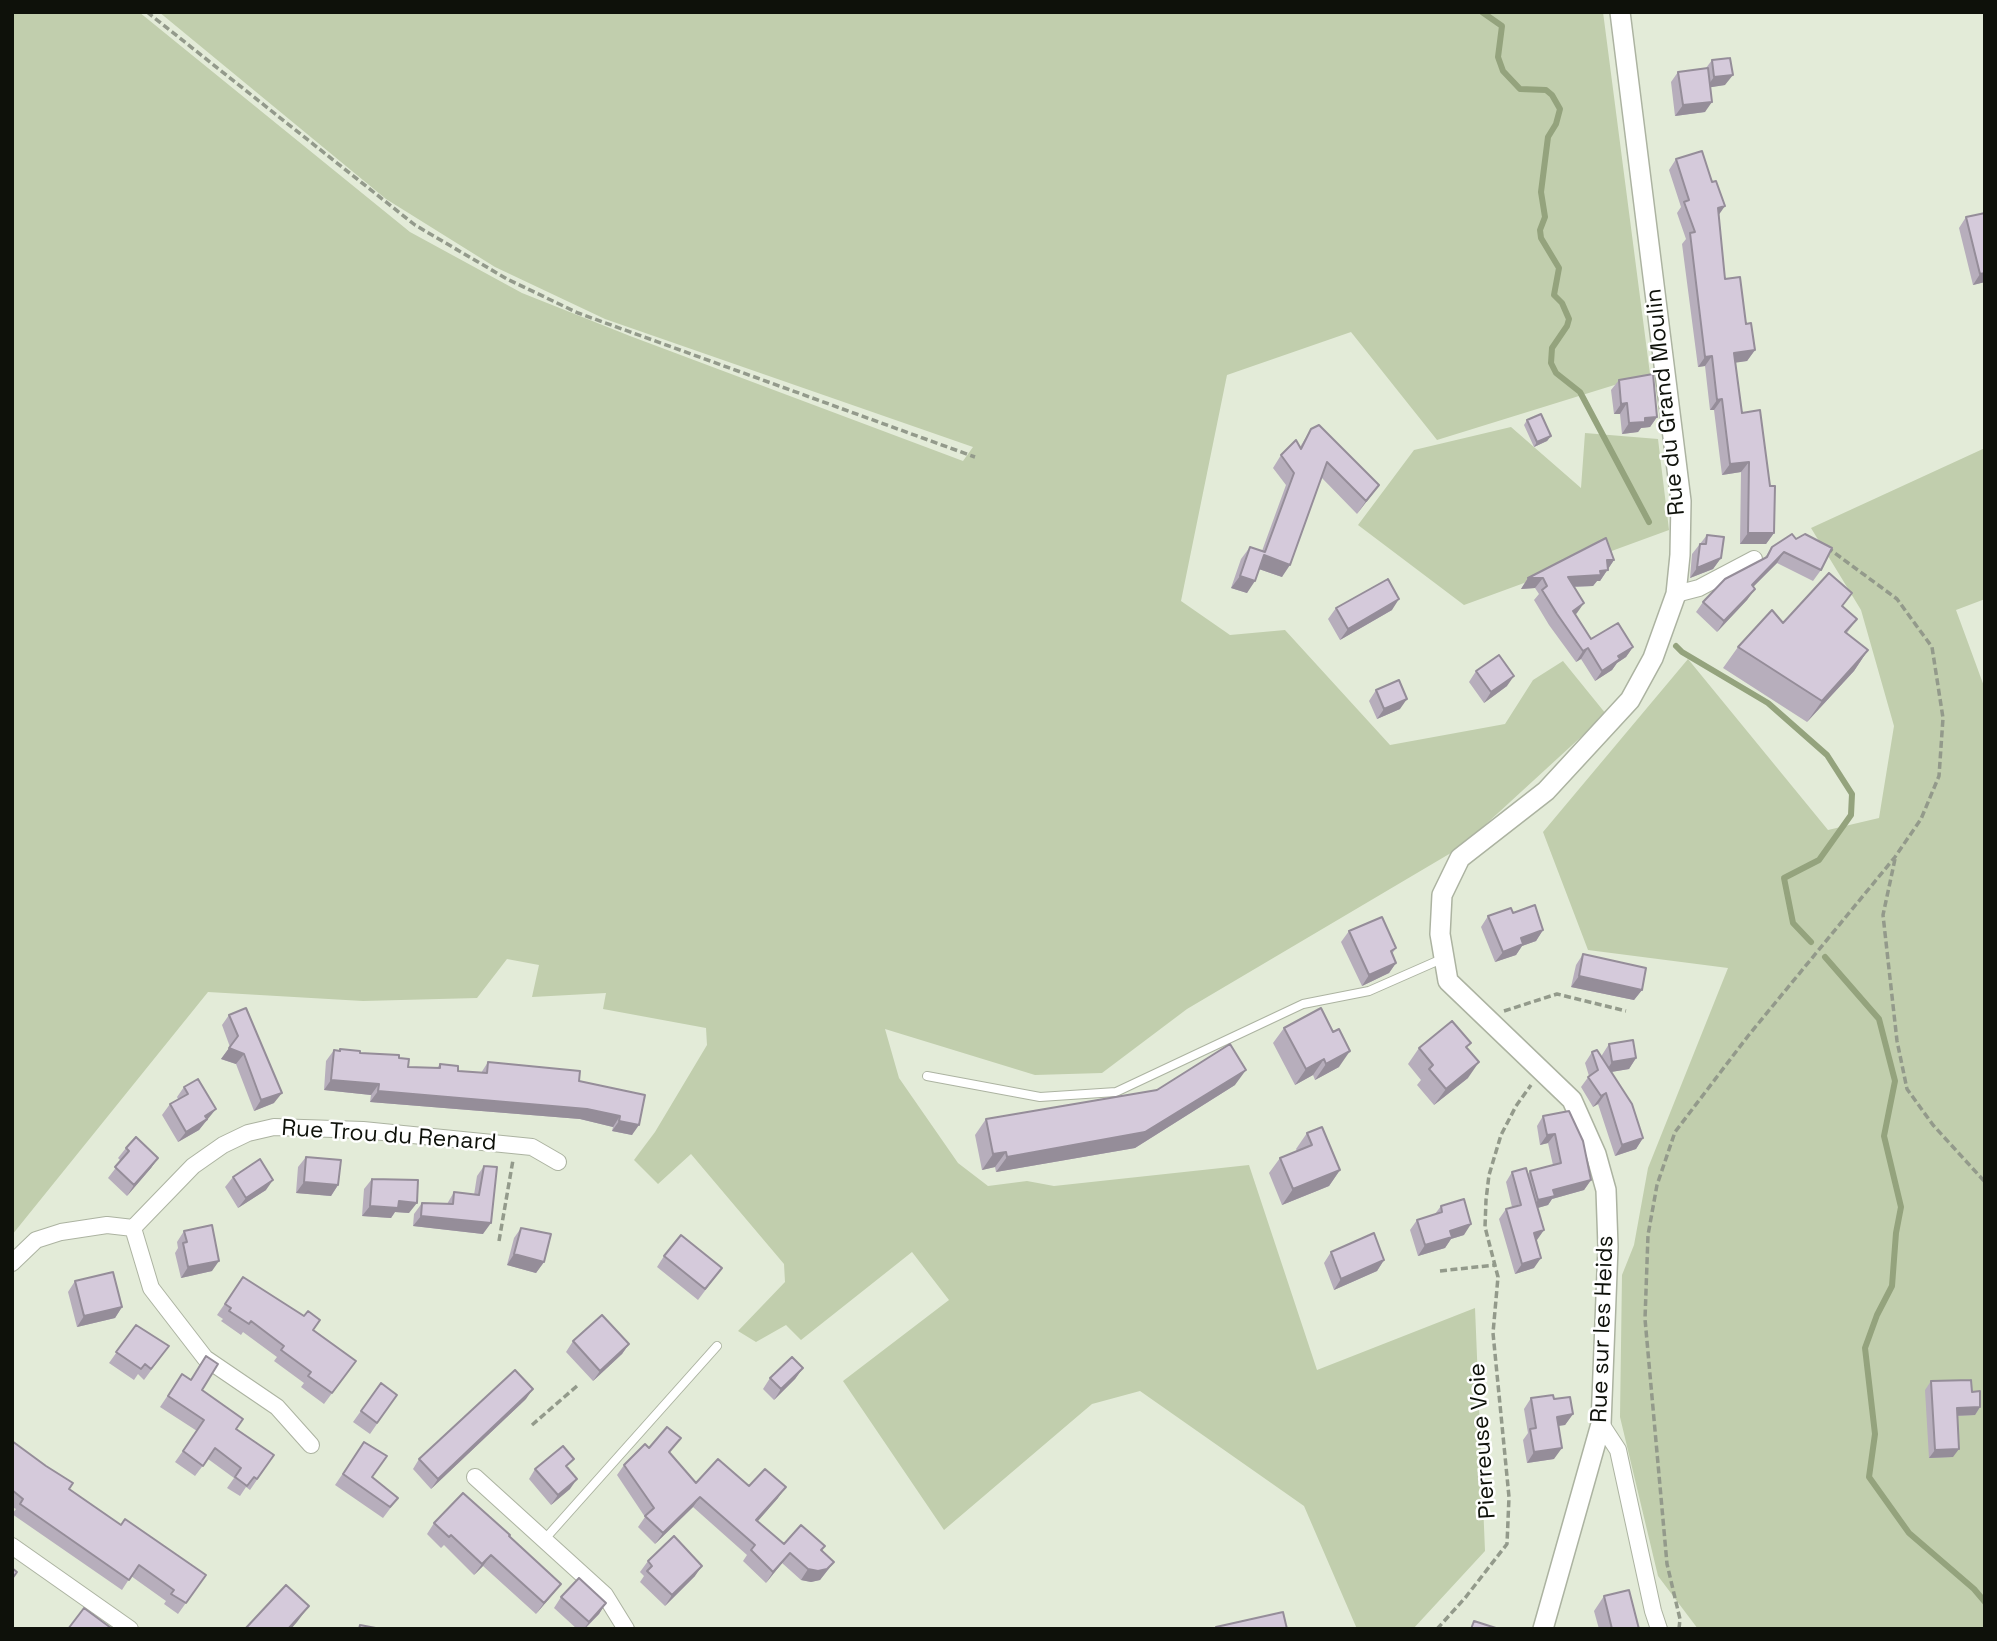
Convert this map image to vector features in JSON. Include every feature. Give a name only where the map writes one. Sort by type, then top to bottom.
[{"type":"street","name":"Rue du Grand Moulin","points":[[1606,1190],[1596,1154],[1572,1100],[1448,981],[1440,934],[1442,895],[1460,858],[1546,791],[1630,700],[1653,658],[1676,593],[1681,501],[1620,12]]},
{"type":"street","points":[[1676,593],[1699,588],[1754,559]]},
{"type":"street","name":"Rue Trou du Renard","points":[[133,1228],[193,1166],[223,1145],[248,1133],[274,1127],[350,1129],[517,1145],[532,1147],[558,1162]]},
{"type":"street","name":"Rue sur les Heids","points":[[1543,1629],[1601,1424],[1608,1247],[1606,1190]]},
{"type":"street","points":[[12,1263],[36,1240],[61,1232],[107,1225],[133,1228],[151,1289],[205,1358],[277,1407],[311,1445]]},
{"type":"street","points":[[1601,1424],[1618,1450],[1659,1629]]},
{"type":"street","points":[[475,1477],[605,1595],[626,1629]]},
{"type":"street","points":[[12,1546],[130,1629]]},
{"type":"lane","points":[[927,1076],[1041,1097],[1116,1092],[1303,1004],[1369,991],[1444,958]]},
{"type":"lane","points":[[544,1540],[717,1346]]},
{"type":"path","points":[[147,12],[415,225],[507,279],[579,313],[975,457]]},
{"type":"path","points":[[1679,1629],[1680,1619],[1667,1564],[1645,1318],[1648,1235],[1657,1185],[1675,1132],[1748,1036],[1895,857],[1921,819],[1939,776],[1943,718],[1931,647],[1897,599],[1820,542]]},
{"type":"path","points":[[1895,857],[1883,915],[1897,1041],[1907,1089],[1933,1125],[1985,1182]]},
{"type":"path","points":[[1492,1023],[1505,1009],[1557,994],[1626,1012]]},
{"type":"path","name":"Pierreuse Voie","points":[[1437,1629],[1507,1544],[1509,1497],[1493,1333],[1499,1278],[1485,1227],[1489,1175],[1501,1135],[1516,1107],[1542,1072]]},
{"type":"path","points":[[499,1241],[517,1145]]},
{"type":"path","points":[[1440,1271],[1495,1265]]},
{"type":"path","points":[[531,1425],[577,1386]]},
{"type":"green space","points":[[12,12],[139,12],[410,232],[522,293],[963,461],[973,447],[605,319],[495,267],[386,199],[159,12],[1603,12],[1650,374],[1437,440],[1351,332],[1227,375],[1181,601],[1230,635],[1285,630],[1390,745],[1505,724],[1533,680],[1563,661],[1606,714],[1461,847],[1187,1009],[1102,1073],[1035,1075],[885,1029],[899,1078],[958,1163],[988,1186],[1027,1181],[1054,1186],[1249,1165],[1317,1370],[1475,1308],[1485,1551],[1413,1629],[1357,1629],[1304,1506],[1140,1391],[1092,1404],[944,1530],[843,1381],[949,1300],[912,1252],[801,1340],[786,1325],[756,1342],[738,1331],[785,1282],[784,1264],[691,1154],[658,1184],[634,1160],[655,1132],[707,1045],[706,1028],[603,1009],[606,993],[532,997],[539,965],[507,959],[477,998],[363,1001],[208,992],[12,1235]]},
{"type":"green space","points":[[1511,427],[1581,488],[1585,433],[1658,439],[1669,530],[1464,605],[1358,525],[1414,450]]},
{"type":"green space","points":[[1985,448],[1985,599],[1956,610],[1985,689],[1985,1629],[1698,1629],[1658,1576],[1620,1417],[1622,1275],[1634,1245],[1648,1168],[1728,968],[1588,950],[1543,832],[1688,659],[1828,830],[1879,818],[1894,726],[1861,610],[1811,528]]},
{"type":"building","points":[[1730,58],[1733,75],[1714,77],[1712,60]]},
{"type":"building","points":[[1708,68],[1712,102],[1683,105],[1678,72]]},
{"type":"building","points":[[1702,151],[1712,182],[1716,181],[1725,206],[1718,208],[1725,279],[1740,277],[1746,324],[1751,323],[1755,350],[1734,353],[1742,413],[1760,410],[1770,486],[1775,486],[1774,533],[1748,533],[1749,462],[1730,464],[1722,399],[1717,400],[1712,356],[1705,357],[1690,233],[1695,232],[1684,202],[1689,200],[1676,159]]},
{"type":"building","points":[[1985,213],[1985,273],[1980,274],[1966,217]]},
{"type":"building","points":[[1653,374],[1657,417],[1645,418],[1645,422],[1629,423],[1627,403],[1621,404],[1619,380]]},
{"type":"building","points":[[1541,414],[1551,436],[1537,442],[1527,420]]},
{"type":"building","points":[[1319,425],[1379,485],[1366,501],[1327,462],[1290,565],[1264,555],[1255,581],[1240,576],[1250,547],[1265,552],[1294,473],[1281,455],[1296,440],[1301,449],[1311,429]]},
{"type":"building","points":[[1792,534],[1796,539],[1805,534],[1832,548],[1821,570],[1784,552],[1752,585],[1755,589],[1724,621],[1703,602],[1725,579],[1767,557],[1772,547]]},
{"type":"building","points":[[1707,535],[1724,537],[1721,558],[1697,568],[1700,544],[1706,544]]},
{"type":"building","points":[[1606,538],[1614,560],[1607,560],[1608,570],[1600,571],[1601,575],[1568,577],[1584,603],[1573,611],[1591,639],[1618,623],[1633,647],[1602,671],[1588,648],[1583,651],[1557,614],[1542,590],[1547,586],[1543,578],[1528,578]]},
{"type":"building","points":[[1829,573],[1852,593],[1842,606],[1857,619],[1845,632],[1868,650],[1822,701],[1738,647],[1772,610],[1783,623]]},
{"type":"building","points":[[1388,579],[1399,599],[1348,629],[1336,608]]},
{"type":"building","points":[[1499,655],[1514,676],[1491,692],[1476,671]]},
{"type":"building","points":[[1399,680],[1407,699],[1384,709],[1376,690]]},
{"type":"building","points":[[1535,905],[1543,930],[1521,938],[1523,944],[1503,952],[1488,916],[1511,908],[1513,913]]},
{"type":"building","points":[[1382,917],[1396,948],[1391,951],[1396,963],[1369,975],[1349,931]]},
{"type":"building","points":[[1583,954],[1646,968],[1642,990],[1579,976]]},
{"type":"building","points":[[246,1008],[282,1093],[261,1100],[244,1054],[229,1048],[238,1036],[229,1015]]},
{"type":"building","points":[[1321,1008],[1333,1032],[1339,1029],[1350,1051],[1326,1064],[1324,1059],[1306,1069],[1284,1028]]},
{"type":"building","points":[[1452,1021],[1471,1043],[1466,1047],[1479,1062],[1446,1089],[1429,1069],[1433,1065],[1419,1048]]},
{"type":"building","points":[[1633,1040],[1636,1058],[1612,1062],[1609,1044]]},
{"type":"building","points":[[1230,1044],[1246,1070],[1145,1132],[1007,1157],[1006,1152],[993,1154],[986,1119],[1157,1090]]},
{"type":"building","points":[[334,1050],[399,1055],[399,1058],[409,1059],[408,1067],[440,1068],[440,1064],[458,1066],[458,1071],[487,1073],[488,1062],[580,1071],[579,1081],[645,1095],[639,1125],[619,1121],[620,1116],[587,1109],[378,1091],[379,1084],[331,1080]]},
{"type":"building","points":[[1597,1050],[1632,1104],[1643,1138],[1622,1145],[1606,1093],[1601,1096],[1588,1077],[1598,1070],[1592,1052]]},
{"type":"building","points":[[198,1079],[216,1109],[205,1116],[207,1119],[186,1132],[170,1104],[188,1094],[184,1087]]},
{"type":"building","points":[[1569,1111],[1583,1141],[1591,1180],[1553,1190],[1555,1196],[1538,1200],[1530,1171],[1561,1163],[1555,1134],[1547,1135],[1543,1116]]},
{"type":"building","points":[[1322,1127],[1340,1170],[1293,1189],[1280,1158],[1312,1145],[1307,1133]]},
{"type":"building","points":[[136,1137],[158,1158],[134,1185],[115,1167],[129,1151],[126,1148]]},
{"type":"building","points":[[306,1157],[341,1160],[338,1185],[304,1182]]},
{"type":"building","points":[[260,1159],[273,1180],[246,1198],[233,1177]]},
{"type":"building","points":[[484,1166],[497,1167],[491,1223],[421,1216],[422,1203],[453,1204],[454,1192],[479,1195]]},
{"type":"building","points":[[1526,1168],[1544,1230],[1534,1233],[1541,1258],[1522,1264],[1506,1209],[1521,1205],[1512,1172]]},
{"type":"building","points":[[372,1179],[418,1180],[417,1203],[399,1201],[398,1208],[370,1206]]},
{"type":"building","points":[[1464,1199],[1471,1224],[1450,1231],[1452,1237],[1425,1245],[1417,1220],[1442,1212],[1441,1206]]},
{"type":"building","points":[[212,1225],[219,1261],[188,1267],[183,1243],[187,1242],[184,1231]]},
{"type":"building","points":[[521,1228],[551,1234],[544,1262],[514,1254]]},
{"type":"building","points":[[1374,1233],[1384,1260],[1341,1279],[1331,1252]]},
{"type":"building","points":[[681,1235],[722,1268],[705,1289],[664,1256]]},
{"type":"building","points":[[113,1272],[122,1307],[84,1316],[75,1281]]},
{"type":"building","points":[[243,1277],[304,1316],[308,1311],[320,1320],[313,1330],[356,1361],[332,1393],[308,1376],[311,1372],[281,1350],[284,1346],[251,1321],[249,1324],[229,1311],[231,1308],[225,1304]]},
{"type":"building","points":[[602,1315],[629,1344],[600,1371],[573,1341]]},
{"type":"building","points":[[136,1325],[169,1346],[151,1369],[145,1364],[141,1369],[116,1352]]},
{"type":"building","points":[[206,1356],[218,1364],[202,1390],[243,1419],[236,1429],[274,1455],[257,1479],[254,1477],[247,1486],[235,1477],[241,1468],[215,1448],[203,1466],[183,1451],[204,1420],[168,1396],[182,1374],[191,1380]]},
{"type":"building","points":[[792,1357],[803,1368],[781,1389],[770,1378]]},
{"type":"building","points":[[515,1370],[533,1389],[438,1479],[419,1459]]},
{"type":"building","points":[[1971,1380],[1972,1392],[1980,1391],[1980,1407],[1957,1408],[1959,1449],[1935,1450],[1931,1381]]},
{"type":"building","points":[[381,1383],[397,1395],[377,1423],[361,1411]]},
{"type":"building","points":[[1553,1395],[1554,1399],[1570,1397],[1573,1414],[1557,1417],[1562,1448],[1534,1452],[1530,1429],[1536,1428],[1531,1398]]},
{"type":"building","points":[[667,1427],[681,1438],[669,1452],[696,1483],[718,1459],[749,1486],[765,1469],[786,1487],[756,1520],[784,1544],[801,1525],[825,1546],[821,1550],[834,1562],[827,1569],[808,1569],[790,1553],[773,1572],[751,1550],[755,1545],[700,1497],[663,1533],[645,1516],[654,1508],[624,1465],[645,1444],[649,1448]]},
{"type":"building","points":[[12,1441],[73,1483],[69,1489],[121,1525],[125,1519],[206,1575],[186,1603],[171,1594],[174,1590],[139,1565],[129,1580],[20,1504],[23,1499],[12,1490]]},
{"type":"building","points":[[364,1442],[387,1456],[372,1477],[398,1498],[390,1507],[343,1474]]},
{"type":"building","points":[[563,1446],[574,1459],[566,1466],[577,1479],[558,1495],[535,1469]]},
{"type":"building","points":[[463,1493],[561,1584],[544,1603],[491,1555],[482,1564],[434,1523]]},
{"type":"building","points":[[674,1536],[702,1566],[672,1595],[647,1571],[652,1566],[648,1561]]},
{"type":"building","points":[[579,1578],[606,1603],[589,1622],[561,1597]]},
{"type":"building","points":[[286,1585],[309,1606],[288,1629],[245,1629]]},
{"type":"building","points":[[1629,1590],[1639,1629],[1612,1629],[1604,1596]]},
{"type":"building","points":[[84,1608],[111,1628],[68,1629]]},
{"type":"building","points":[[1283,1612],[1287,1629],[1216,1629],[1216,1627]]},
{"type":"building","points":[[1474,1621],[1499,1629],[1471,1629]]},
{"type":"building","points":[[360,1625],[381,1629],[359,1629]]},
{"type":"waterway","points":[[1482,12],[1502,26],[1498,57],[1503,71],[1520,89],[1546,90],[1560,109],[1556,124],[1548,137],[1541,192],[1545,217],[1540,230],[1541,238],[1559,268],[1554,295],[1562,303],[1569,319],[1552,348],[1551,363],[1556,373],[1580,392],[1649,522]]},
{"type":"waterway","points":[[1676,646],[1768,703],[1827,755],[1852,794],[1851,815],[1819,860],[1784,878],[1793,923],[1811,942]]},
{"type":"waterway","points":[[1825,957],[1879,1019],[1895,1081],[1884,1136],[1901,1207],[1892,1286],[1877,1315],[1865,1348],[1875,1434],[1869,1477],[1909,1533],[1974,1589],[1985,1602]]}]
